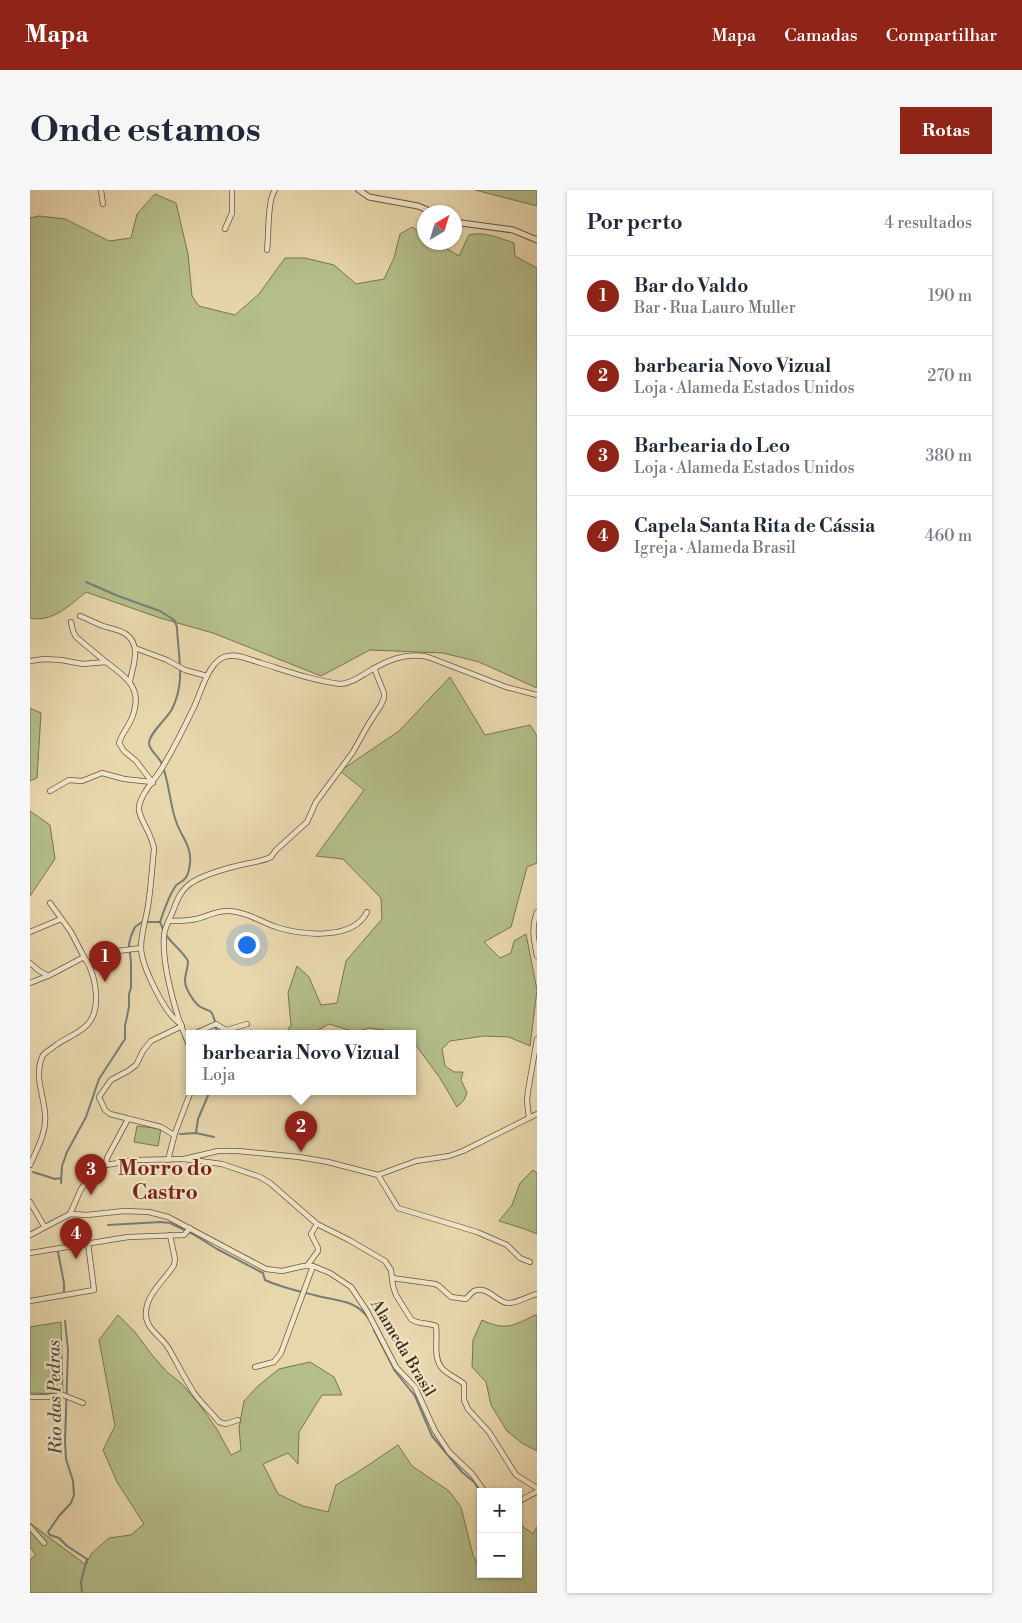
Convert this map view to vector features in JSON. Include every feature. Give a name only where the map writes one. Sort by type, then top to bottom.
[{"type":"street","points":[[101,190],[103,204]]},
{"type":"street","points":[[225,229],[232,213],[232,190]]},
{"type":"street","points":[[268,250],[269,216],[272,194],[275,190]]},
{"type":"street","points":[[359,190],[369,197],[417,206]]},
{"type":"street","points":[[462,223],[513,230],[537,240]]},
{"type":"street","points":[[80,616],[126,633],[135,648],[167,660],[184,670],[207,676]]},
{"type":"street","points":[[71,622],[76,637],[130,681],[136,696],[134,715],[119,743],[120,747],[136,761],[152,782]]},
{"type":"street","points":[[130,681],[135,648]]},
{"type":"street","points":[[181,1025],[170,1015],[161,1000],[148,972],[141,948],[154,843],[140,814],[139,807],[142,798],[182,731],[207,676],[222,656],[237,656],[317,679],[347,684],[390,660],[417,655],[428,657],[506,686],[537,694]]},
{"type":"street","points":[[30,661],[44,659],[83,664],[106,662]]},
{"type":"street","points":[[186,1034],[181,1025],[166,965],[164,936],[178,897],[190,884],[220,870],[271,858],[276,850],[307,822],[316,802],[353,752],[383,701],[384,693],[374,668]]},
{"type":"street","points":[[50,792],[69,780],[82,781],[102,773],[152,782]]},
{"type":"street","points":[[30,1165],[45,1125],[45,1108],[39,1081],[41,1059],[46,1052],[84,1028],[92,1018],[96,991],[94,977],[89,965],[71,932],[50,902]]},
{"type":"street","points":[[169,921],[198,919],[210,914],[229,911],[245,913],[278,927],[327,934],[341,931],[358,923],[367,912]]},
{"type":"street","points":[[537,912],[533,933],[537,956]]},
{"type":"street","points":[[30,932],[61,919]]},
{"type":"street","points":[[89,965],[118,952],[141,948]]},
{"type":"street","points":[[30,983],[48,976],[84,957]]},
{"type":"street","points":[[30,963],[48,976]]},
{"type":"street","points":[[203,1030],[216,1024],[227,1030],[247,1024]]},
{"type":"street","points":[[174,1135],[161,1127],[108,1112],[100,1100],[100,1095],[112,1078],[125,1074],[136,1065],[151,1041],[181,1025]]},
{"type":"street","points":[[529,1118],[527,1101],[537,1039]]},
{"type":"street","points":[[168,1160],[174,1135],[189,1095]]},
{"type":"street","points":[[70,1214],[81,1188],[106,1165],[136,1160],[184,1159],[218,1151],[238,1151],[328,1162],[378,1175],[416,1161],[457,1154],[537,1114]]},
{"type":"street","points":[[106,1165],[106,1158],[128,1119]]},
{"type":"street","points":[[184,1159],[228,1166],[260,1177],[270,1183],[317,1224],[385,1261],[390,1266],[396,1295],[413,1321],[436,1326],[438,1361],[443,1369],[464,1384],[464,1400],[468,1410],[489,1432],[516,1475],[537,1488]]},
{"type":"street","points":[[378,1175],[399,1209],[477,1232],[507,1245],[520,1258],[530,1262]]},
{"type":"street","points":[[30,1202],[44,1226]]},
{"type":"street","name":"Alameda Brasil","points":[[30,1234],[70,1214],[87,1215],[124,1211],[150,1212],[168,1217],[266,1268],[282,1272],[313,1266],[339,1278],[357,1294],[396,1367],[415,1387],[435,1431],[449,1452],[472,1474],[482,1488]]},
{"type":"street","points":[[307,1266],[318,1251],[311,1234],[317,1224]]},
{"type":"street","points":[[30,1253],[128,1237],[184,1236],[190,1228]]},
{"type":"street","points":[[170,1235],[175,1259],[174,1265],[153,1293],[148,1303],[146,1311],[148,1324],[151,1330],[169,1349],[196,1396],[219,1422],[226,1424],[238,1420]]},
{"type":"street","points":[[30,1301],[94,1290],[88,1244]]},
{"type":"street","points":[[255,1367],[274,1362],[279,1356],[313,1266]]},
{"type":"street","points":[[392,1278],[435,1284],[456,1299],[466,1299],[478,1290],[487,1292],[500,1300],[510,1303],[537,1294]]},
{"type":"street","points":[[30,1397],[66,1395],[83,1403]]},
{"type":"street","points":[[522,1500],[531,1493],[537,1492]]},
{"type":"street","points":[[30,1527],[44,1543]]},
{"type":"green space","points":[[475,190],[537,190],[537,206]]},
{"type":"green space","points":[[155,194],[176,203],[188,254],[192,296],[199,306],[235,315],[259,294],[285,258],[305,258],[334,265],[356,284],[384,279],[394,258],[400,234],[412,227],[417,230],[417,250],[449,250],[459,256],[469,235],[486,234],[514,243],[515,256],[537,268],[537,688],[479,662],[443,653],[370,650],[321,676],[213,633],[160,618],[86,592],[60,612],[46,618],[30,618],[30,218],[39,216],[65,219],[109,241],[131,238],[137,214]]},
{"type":"green space","points":[[450,677],[485,735],[530,725],[537,736],[537,863],[527,867],[511,927],[484,942],[500,958],[511,953],[514,941],[526,934],[537,990],[530,1046],[509,1037],[484,1036],[450,1041],[442,1049],[445,1066],[454,1072],[463,1072],[461,1080],[467,1093],[464,1100],[457,1107],[440,1078],[416,1045],[416,1030],[369,1028],[348,1030],[329,1024],[318,1030],[288,1030],[291,1025],[288,993],[297,966],[309,977],[321,1005],[337,1003],[346,961],[382,919],[381,898],[343,859],[316,856],[364,790],[340,771],[399,731]]},
{"type":"green space","points":[[30,708],[41,713],[37,778],[30,781]]},
{"type":"green space","points":[[30,811],[50,825],[55,859],[30,896]]},
{"type":"green space","points":[[137,1126],[161,1129],[158,1146],[134,1142]]},
{"type":"green space","points":[[533,1170],[537,1173],[537,1234],[499,1221],[512,1205],[520,1183]]},
{"type":"green space","points":[[118,1315],[135,1332],[167,1372],[182,1384],[200,1405],[218,1431],[231,1455],[241,1450],[239,1428],[244,1401],[258,1386],[279,1369],[310,1362],[334,1377],[342,1395],[322,1395],[299,1432],[298,1464],[288,1453],[263,1464],[278,1494],[303,1506],[328,1512],[336,1485],[398,1445],[412,1466],[449,1491],[461,1507],[473,1555],[477,1563],[477,1578],[522,1578],[522,1526],[533,1534],[537,1527],[537,1593],[30,1593],[30,1560],[36,1555],[30,1547],[30,1523],[86,1565],[91,1554],[109,1538],[131,1535],[144,1524],[117,1482],[103,1450],[115,1426],[99,1340]]},
{"type":"green space","points":[[537,1315],[537,1451],[522,1443],[507,1431],[491,1405],[486,1382],[472,1367],[473,1340],[482,1320],[497,1325],[509,1326]]},
{"type":"green space","points":[[61,1322],[63,1394],[30,1393],[30,1327]]},
{"type":"waterway","name":"Rio das Pedras","points":[[86,582],[160,611],[174,620],[177,627],[180,669],[179,689],[170,713],[152,734],[149,743],[150,748],[160,760],[164,770],[174,816],[190,852],[190,863],[187,876],[176,885],[168,900],[160,922],[163,929]]},
{"type":"waterway","name":"Rio das Pedras","points":[[61,1183],[62,1166],[67,1152],[86,1117],[99,1079],[125,1039],[125,1026],[131,988],[129,944],[131,936],[135,927],[142,922],[160,922]]},
{"type":"waterway","name":"Rio das Pedras","points":[[165,933],[188,961],[186,987],[194,1001],[211,1012],[215,1022]]},
{"type":"waterway","name":"Rio das Pedras","points":[[196,1133],[198,1119],[208,1095]]},
{"type":"waterway","name":"Rio das Pedras","points":[[180,1134],[196,1133],[214,1137]]},
{"type":"waterway","points":[[33,1172],[55,1179],[61,1178]]},
{"type":"waterway","points":[[108,1225],[170,1223],[263,1273],[265,1280],[289,1289],[351,1304],[364,1312],[369,1319]]},
{"type":"waterway","name":"Rio das Pedras","points":[[58,1252],[64,1292]]},
{"type":"waterway","name":"Rio das Pedras","points":[[65,1321],[68,1350],[65,1441],[66,1459],[73,1481],[74,1495],[71,1503],[48,1532],[87,1559],[81,1582],[82,1593]]},
{"type":"waterway","points":[[374,1330],[395,1371],[415,1396],[432,1436],[478,1488]]},
{"type":"place","name":"Bar do Valdo","points":[[105,982]]},
{"type":"place","name":"barbearia Novo Vizual","points":[[301,1152]]},
{"type":"place","name":"Barbearia do Leo","points":[[91,1195]]},
{"type":"place","name":"Capela Santa Rita de Cássia","points":[[76,1259]]},
{"type":"district","name":"Morro do Castro","points":[[165,1181]]}]
